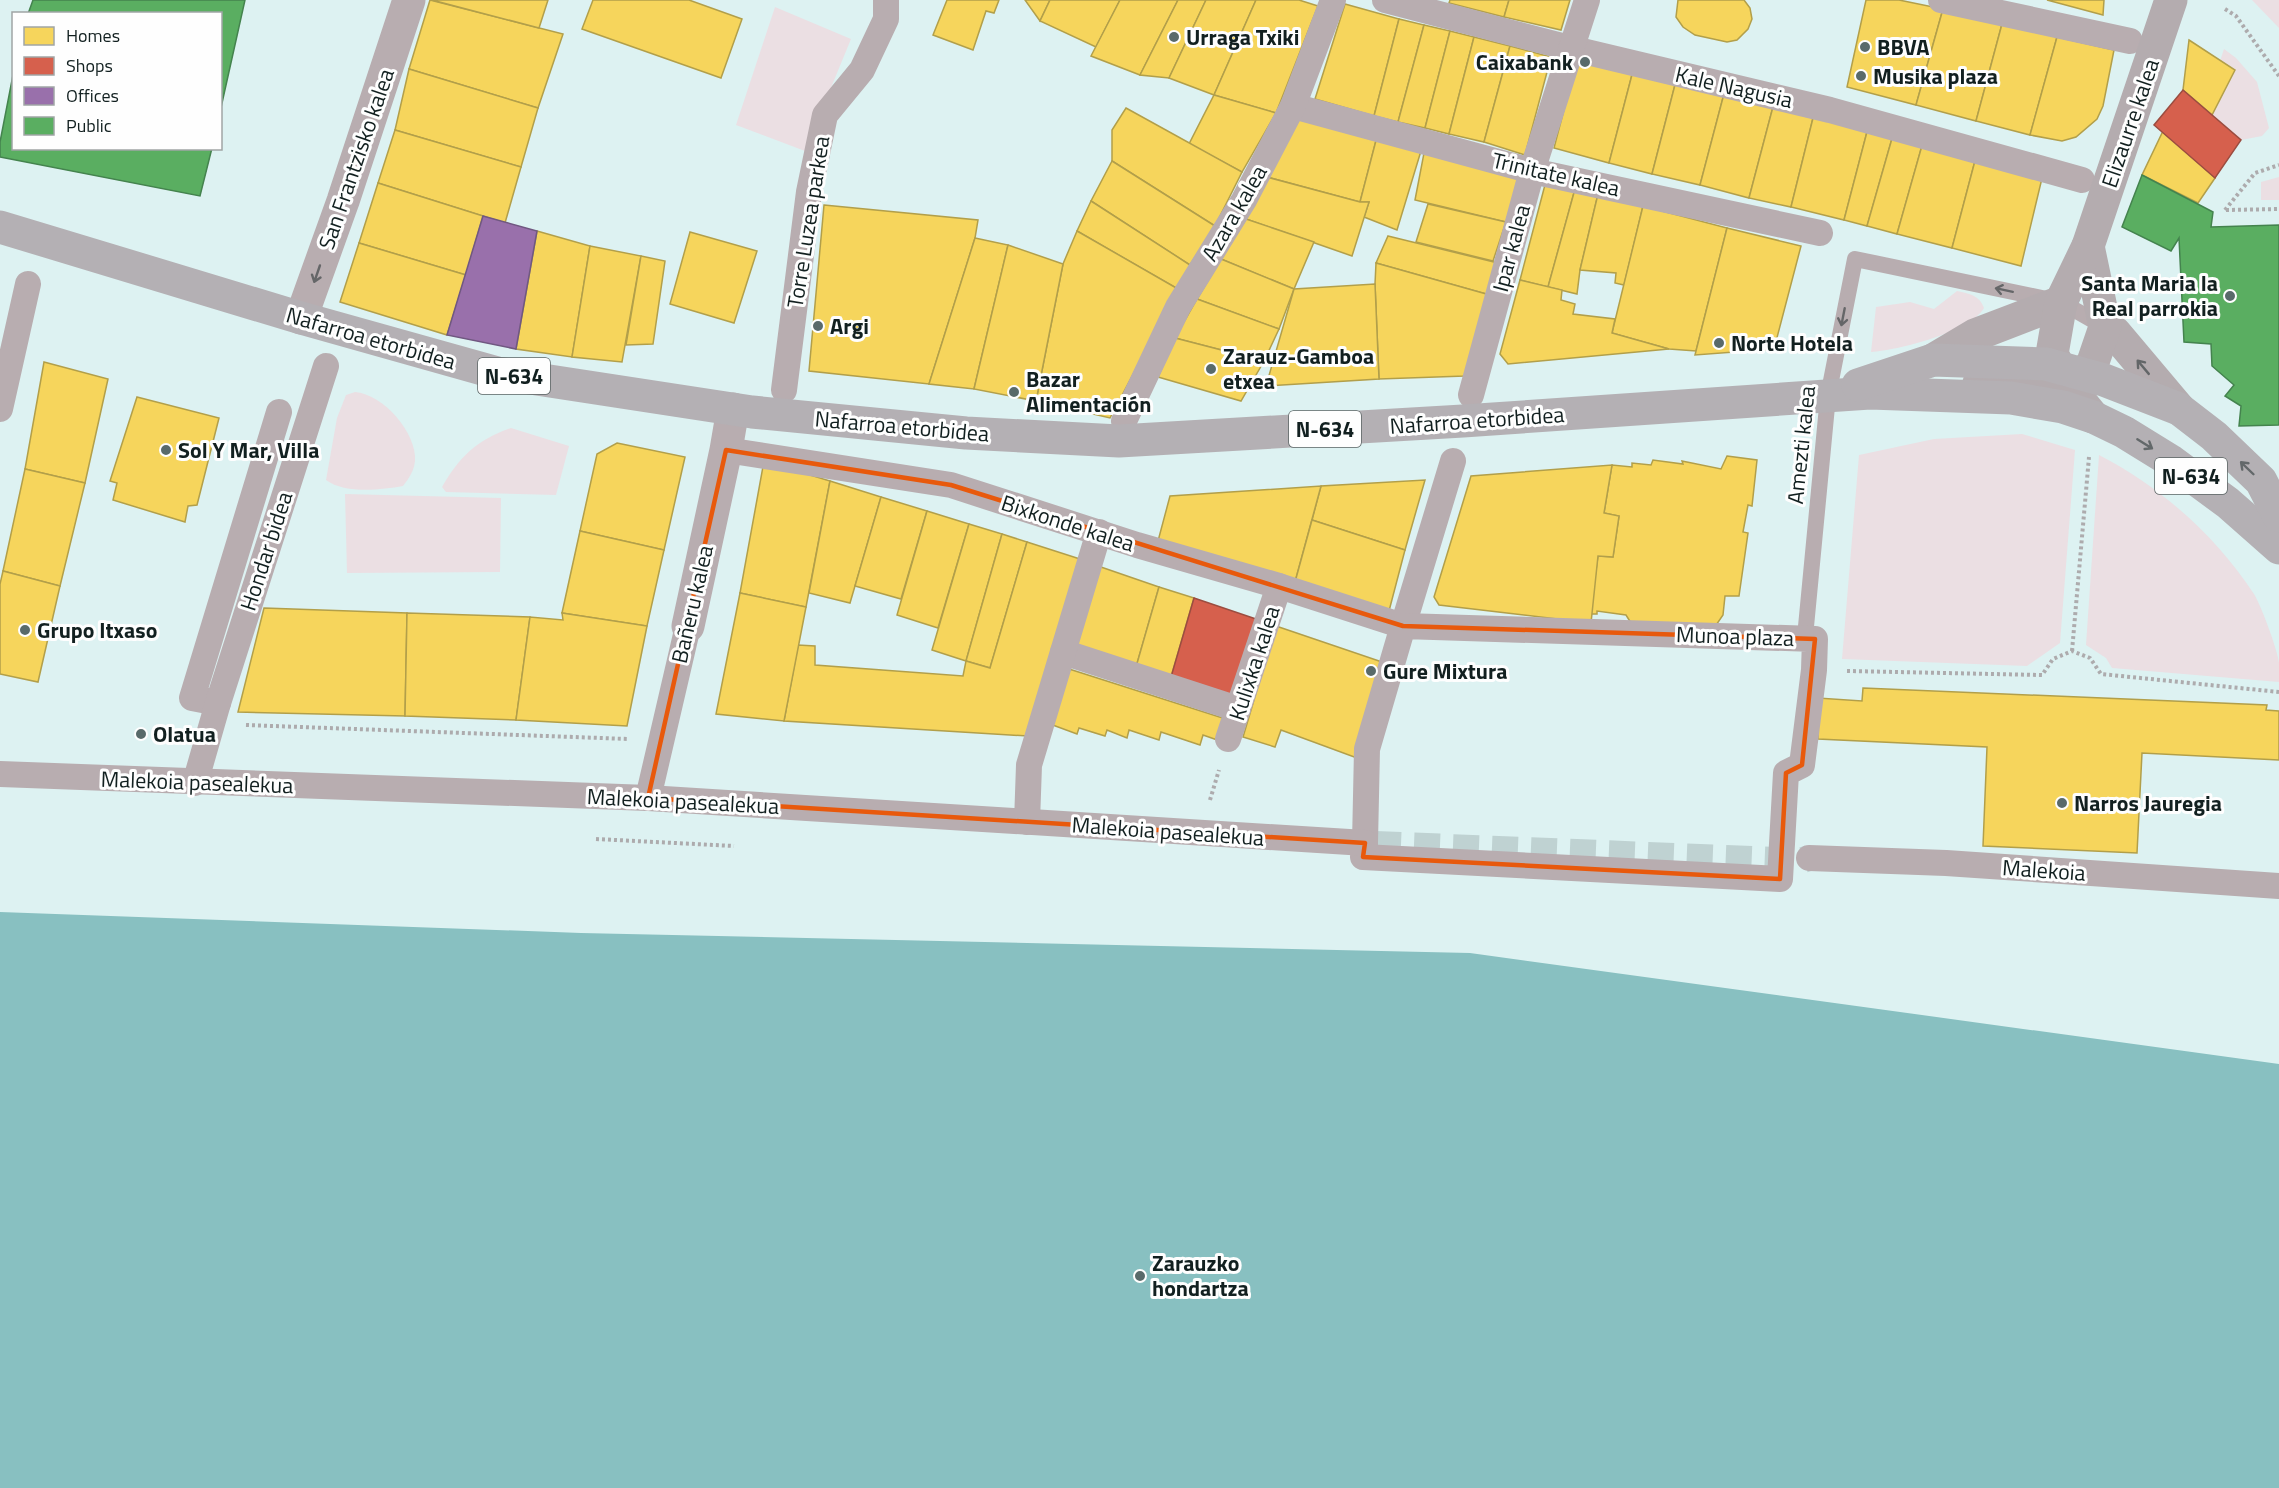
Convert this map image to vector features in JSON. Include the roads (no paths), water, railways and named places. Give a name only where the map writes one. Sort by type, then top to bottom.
[{"type":"highway","name":"Nafarroa etorbidea","points":[[0,227],[301,318],[497,373],[732,409],[822,420],[966,433],[1119,441],[1463,421],[1828,396]]},
{"type":"highway","name":"N-634","points":[[1828,396],[1933,360],[2046,364],[2068,374],[2104,380],[2179,409],[2214,436],[2261,481],[2279,516]]},
{"type":"highway","name":"N-634","points":[[1828,396],[1870,393],[2011,398],[2063,407],[2093,417],[2124,432],[2171,461],[2228,503],[2279,548]]},
{"type":"main road","name":"Elizaurre kalea","points":[[2068,374],[2052,354],[2061,302],[2088,246],[2171,0]]},
{"type":"main road","points":[[1870,393],[1928,382],[2043,384],[2092,365],[2105,327],[2088,246]]},
{"type":"main road","points":[[1933,360],[1975,335],[2061,302]]},
{"type":"main road","points":[[2105,327],[2115,333],[2179,409]]},
{"type":"main road","points":[[2068,374],[2071,390],[2093,417]]},
{"type":"street","name":"San Frantzisko kalea","points":[[301,318],[343,201],[409,0]]},
{"type":"street","name":"Torre Luzea parkea","points":[[784,390],[809,192],[825,115],[862,70],[886,19],[886,0]]},
{"type":"street","name":"Azara kalea","points":[[1124,421],[1178,307],[1244,200],[1293,106],[1333,0]]},
{"type":"street","name":"Kale Nagusia","points":[[1385,0],[1570,48],[1830,110],[2082,180]]},
{"type":"street","name":"Ipar kalea","points":[[1471,394],[1532,171],[1587,0]]},
{"type":"street","points":[[1941,0],[2130,41]]},
{"type":"street","name":"Trinitate kalea","points":[[1293,106],[1532,171],[1820,233]]},
{"type":"street","points":[[0,409],[28,284]]},
{"type":"street","name":"Hondar bidea","points":[[195,783],[218,703],[327,366]]},
{"type":"street","name":"Bañeru kalea","points":[[648,798],[688,626],[726,450],[732,409]]},
{"type":"street","name":"Hondar bidea","points":[[218,703],[192,698],[279,412]]},
{"type":"street","name":"Bixkonde kalea","points":[[726,450],[951,485],[1403,626]]},
{"type":"street","points":[[1365,843],[1367,748],[1453,461]]},
{"type":"street","points":[[1027,822],[1029,765],[1099,532]]},
{"type":"street","name":"Kulixka kalea","points":[[1228,739],[1279,586]]},
{"type":"street","name":"Munoa plaza","points":[[1365,843],[1363,857],[1780,879],[1786,772],[1802,765],[1814,670],[1815,639],[1403,626]]},
{"type":"street","points":[[1063,652],[1238,709]]},
{"type":"street","name":"Malekoia pasealekua","points":[[0,774],[648,798],[1365,843]]},
{"type":"street","name":"Malekoia","points":[[1809,858],[1946,863],[2279,886]]},
{"type":"lane","name":"Amezti kalea","points":[[1805,637],[1828,396],[1854,259],[2061,302]]},
{"type":"lane","points":[[2061,302],[2105,327]]},
{"type":"water","name":"Zarauzko hondartza","points":[[0,912],[581,933],[1470,953],[2279,1064],[2279,1488],[0,1488]]},
{"type":"tunnel","points":[[1375,844],[1800,861],[1809,858]]},
{"type":"place","name":"Urraga Txiki","points":[[1174,37]]},
{"type":"place","name":"BBVA","points":[[1865,47]]},
{"type":"place","name":"Caixabank","points":[[1585,62]]},
{"type":"place","name":"Musika plaza","points":[[1861,76]]},
{"type":"place","name":"Santa Maria la Real parrokia","points":[[2230,296]]},
{"type":"place","name":"Argi","points":[[818,326]]},
{"type":"place","name":"Norte Hotela","points":[[1719,343]]},
{"type":"place","name":"Zarauz-Gamboa etxea","points":[[1211,369]]},
{"type":"place","name":"Bazar Alimentación","points":[[1014,392]]},
{"type":"place","name":"Sol Y Mar, Villa","points":[[166,450]]},
{"type":"place","name":"Grupo Itxaso","points":[[25,630]]},
{"type":"place","name":"Gure Mixtura","points":[[1371,671]]},
{"type":"place","name":"Olatua","points":[[141,734]]},
{"type":"place","name":"Narros Jauregia","points":[[2062,803]]},
{"type":"place","name":"Zarauzko hondartza","points":[[1140,1276]]}]
